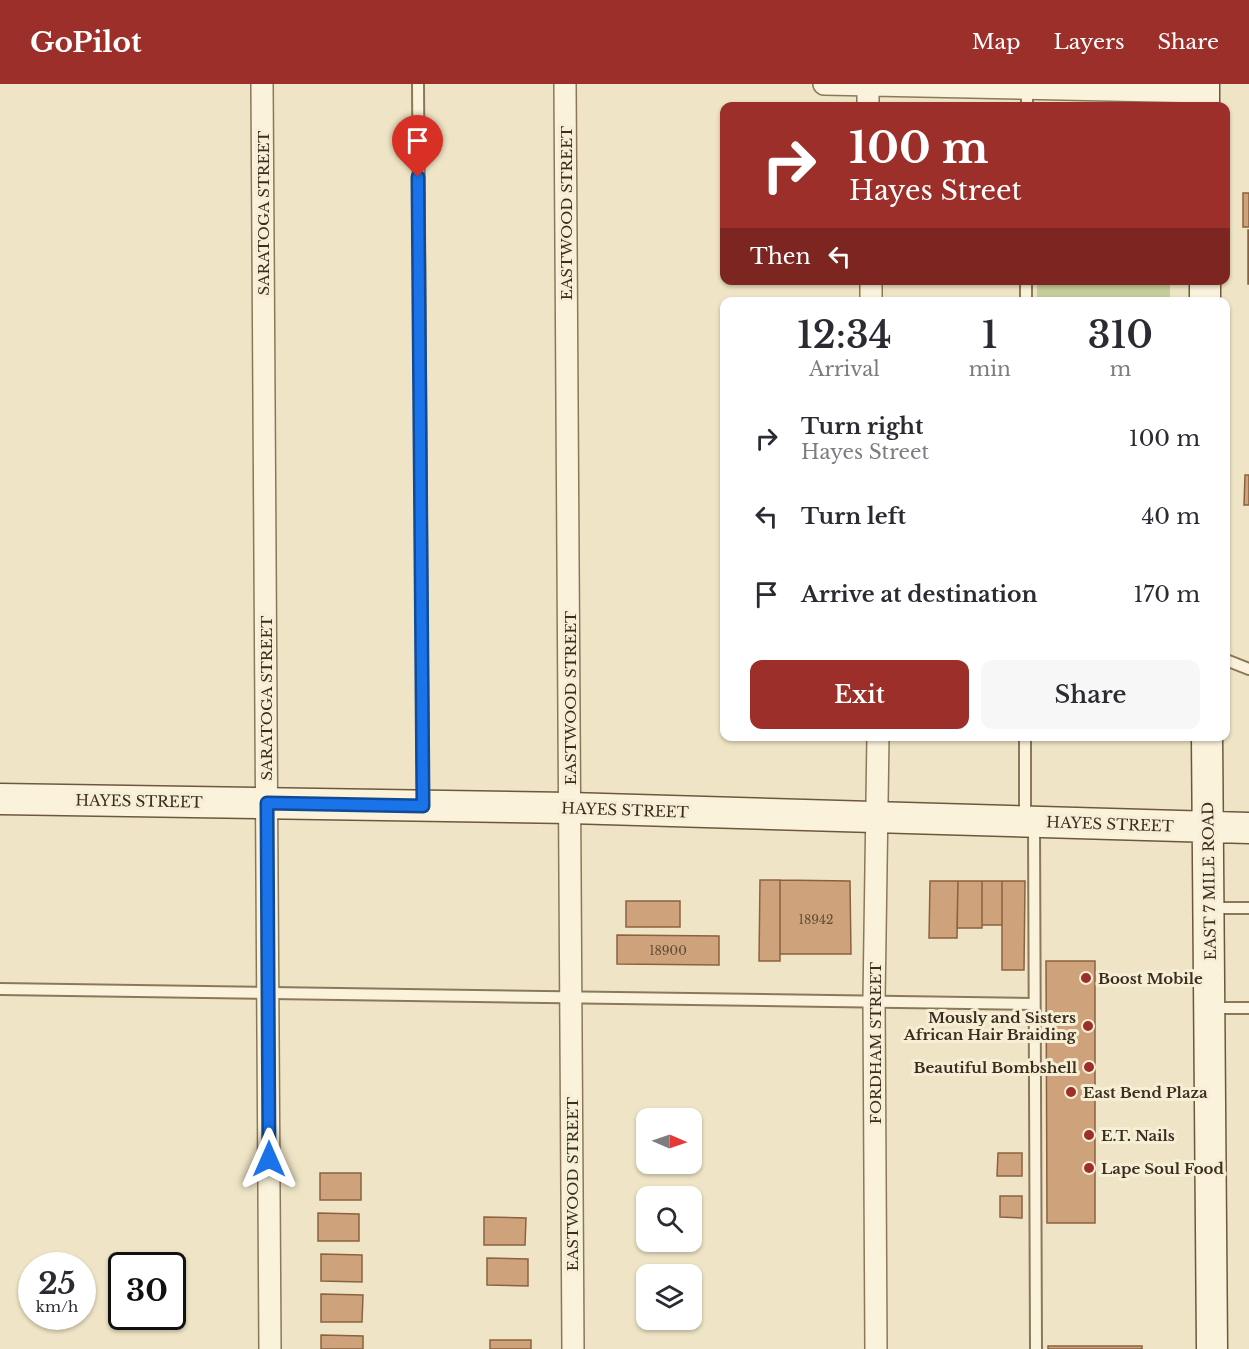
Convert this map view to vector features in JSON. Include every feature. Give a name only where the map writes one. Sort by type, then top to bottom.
[{"type":"street","name":"SARATOGA STREET","points":[[262,84],[270,1349]]},
{"type":"street","name":"EASTWOOD STREET","points":[[564,84],[573,1349]]},
{"type":"street","points":[[824,84],[868,84],[1027,93],[1204,94]]},
{"type":"street","points":[[868,84],[868,102]]},
{"type":"street","name":"FORDHAM STREET","points":[[876,1349],[874,1000],[875,873],[879,817],[878,741]]},
{"type":"street","name":"EAST 7 MILE ROAD","points":[[1207,741],[1212,1349]]},
{"type":"street","name":"HAYES STREET","points":[[0,799],[570,808],[1249,828]]},
{"type":"lane","points":[[418,84],[423,806]]},
{"type":"lane","points":[[1230,662],[1249,669]]},
{"type":"lane","points":[[1025,741],[1033,1004],[1036,1349]]},
{"type":"lane","points":[[1210,908],[1249,908]]},
{"type":"lane","points":[[0,989],[1033,1004]]},
{"type":"lane","points":[[1210,1008],[1249,1008]]},
{"type":"green space","points":[[1037,285],[1170,285],[1170,297],[1037,297]]},
{"type":"building","points":[[1243,193],[1249,193],[1249,227],[1243,227]]},
{"type":"building","points":[[1249,230],[1249,284],[1248,284]]},
{"type":"building","points":[[1245,475],[1249,475],[1249,505],[1244,505]]},
{"type":"building","points":[[760,880],[780,880],[780,961],[759,961]]},
{"type":"building","points":[[780,880],[850,881],[851,954],[780,954]]},
{"type":"building","points":[[930,881],[958,881],[957,938],[929,938]]},
{"type":"building","points":[[958,881],[982,881],[982,928],[957,928]]},
{"type":"building","points":[[982,881],[1002,881],[1002,925],[982,925]]},
{"type":"building","points":[[1002,881],[1025,881],[1024,970],[1002,970]]},
{"type":"building","points":[[626,901],[680,901],[680,927],[626,927]]},
{"type":"building","points":[[617,935],[719,936],[719,965],[617,964]]},
{"type":"building","name":"East Bend Plaza","points":[[1046,961],[1095,961],[1095,1223],[1047,1223]]},
{"type":"building","points":[[998,1153],[1022,1153],[1022,1176],[997,1176]]},
{"type":"building","points":[[320,1173],[361,1173],[361,1200],[320,1200]]},
{"type":"building","points":[[1000,1196],[1022,1196],[1022,1218],[1000,1217]]},
{"type":"building","points":[[318,1213],[359,1214],[359,1241],[318,1241]]},
{"type":"building","points":[[484,1217],[526,1218],[525,1245],[484,1245]]},
{"type":"building","points":[[321,1254],[362,1255],[362,1282],[321,1281]]},
{"type":"building","points":[[487,1258],[528,1259],[528,1286],[487,1285]]},
{"type":"building","points":[[321,1294],[363,1295],[362,1322],[321,1322]]},
{"type":"building","points":[[321,1335],[363,1336],[363,1349],[321,1349]]},
{"type":"building","points":[[490,1340],[531,1340],[531,1349],[490,1349]]},
{"type":"building","points":[[1048,1346],[1142,1346],[1142,1349],[1048,1349]]},
{"type":"place","name":"Boost Mobile","points":[[1086,978]]},
{"type":"place","name":"Mously and Sisters African Hair Braiding","points":[[1088,1026]]},
{"type":"place","name":"Beautiful Bombshell","points":[[1089,1067]]},
{"type":"place","name":"East Bend Plaza","points":[[1071,1092]]},
{"type":"place","name":"E.T. Nails","points":[[1089,1135]]},
{"type":"place","name":"Lape Soul Food","points":[[1089,1168]]},
{"type":"route","points":[[269,1159],[267,803],[423,806],[418,177]]}]
